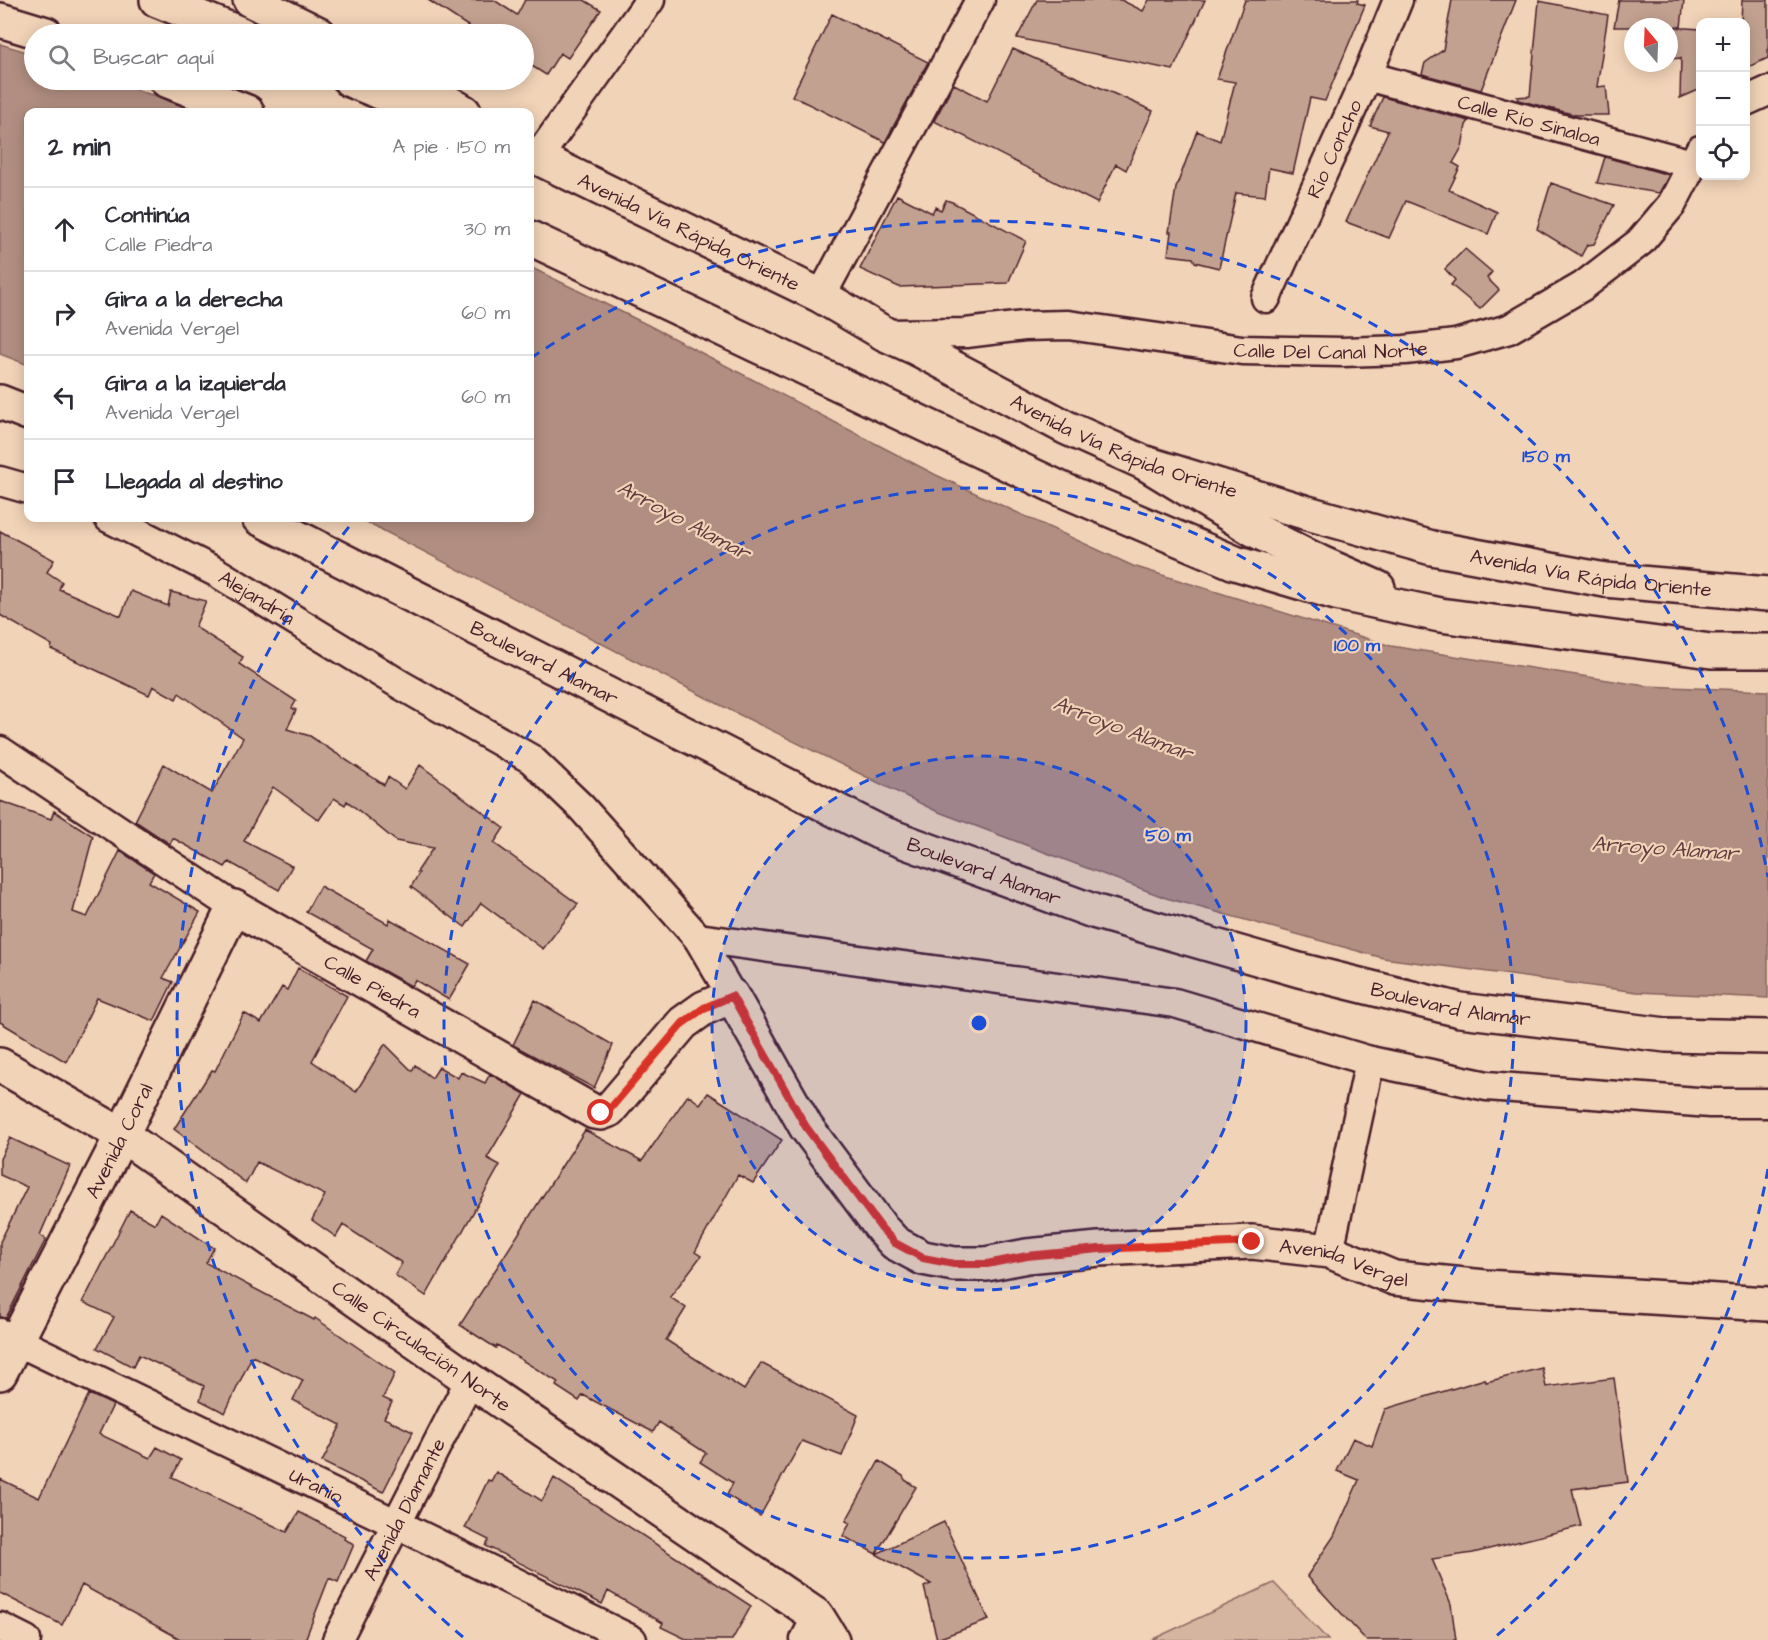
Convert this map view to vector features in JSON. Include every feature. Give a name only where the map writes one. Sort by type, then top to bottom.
[{"type":"main road","points":[[157,0],[216,24]]},
{"type":"main road","points":[[250,0],[299,24]]},
{"type":"main road","points":[[0,20],[24,27]]},
{"type":"main road","points":[[191,90],[237,108]]},
{"type":"main road","points":[[375,90],[419,108]]},
{"type":"main road","points":[[426,90],[457,108]]},
{"type":"main road","name":"Avenida Vía Rápida Oriente","points":[[534,155],[821,296],[885,334],[1067,428],[1145,464],[1432,548],[1605,580],[1768,594]]},
{"type":"main road","points":[[534,240],[1061,489],[1235,563],[1336,593],[1440,615],[1711,651],[1768,651]]},
{"type":"main road","points":[[0,402],[24,411]]},
{"type":"main road","points":[[1145,464],[1253,528],[1322,563],[1440,615]]},
{"type":"main road","name":"Boulevard Alamar","points":[[267,522],[879,832],[1093,911],[1299,970],[1460,1010],[1666,1035],[1768,1037]]},
{"type":"main road","name":"Calle Piedra","points":[[234,907],[594,1112],[601,1113],[609,1110],[683,1023],[704,1008],[732,996]]},
{"type":"main road","name":"Avenida Coral","points":[[0,1373],[8,1337],[123,1135],[234,907]]},
{"type":"main road","name":"Avenida Vergel","points":[[732,996],[806,1127],[882,1229],[895,1243],[923,1258],[954,1264],[987,1264],[1027,1256],[1099,1249],[1252,1242],[1329,1251],[1394,1278],[1485,1287],[1768,1304]]},
{"type":"main road","name":"Calle Circulación Norte","points":[[0,1065],[123,1135],[471,1380],[818,1632]]},
{"type":"street","points":[[534,151],[650,0]]},
{"type":"street","points":[[821,296],[980,0]]},
{"type":"street","name":"Río Concho","points":[[1266,298],[1367,76],[1398,0]]},
{"type":"street","name":"Calle Río Sinaloa","points":[[1367,76],[1696,157]]},
{"type":"street","points":[[1750,99],[1768,91]]},
{"type":"street","name":"Calle Del Canal Norte","points":[[885,334],[966,333],[1024,326],[1068,325],[1242,350],[1342,352],[1405,350],[1456,344],[1509,329],[1583,286],[1640,242],[1672,204],[1696,157]]},
{"type":"street","points":[[0,481],[24,488]]},
{"type":"street","name":"Alejandría","points":[[117,522],[216,572],[401,685],[531,759],[581,807],[698,938]]},
{"type":"street","name":"Calle Piedra","points":[[0,751],[234,907]]},
{"type":"street","points":[[698,938],[1174,1003],[1370,1061],[1487,1086],[1710,1103],[1768,1103]]},
{"type":"street","name":"Avenida Vergel","points":[[698,938],[732,996]]},
{"type":"street","points":[[1329,1251],[1370,1061]]},
{"type":"street","name":"Uranio","points":[[8,1337],[632,1640]]},
{"type":"street","name":"Avenida Diamante","points":[[338,1640],[471,1380]]},
{"type":"street","points":[[0,1627],[26,1640]]},
{"type":"shaded area","points":[[1274,1583],[1328,1640],[1151,1640]]},
{"type":"water","points":[[0,44],[24,51],[24,90],[137,90],[189,108],[24,108],[24,363],[0,354]]},
{"type":"water","name":"Arroyo Alamar","points":[[534,269],[646,324],[936,475],[1133,566],[1391,646],[1646,686],[1768,691],[1768,998],[1637,992],[1383,958],[1166,898],[936,811],[732,711],[367,522],[534,522]]},
{"type":"building","points":[[428,0],[494,0],[517,15],[525,0],[584,0],[601,10],[568,58],[560,53],[546,75],[534,67],[534,24],[465,24]]},
{"type":"building","points":[[1037,0],[1121,0],[1143,11],[1149,0],[1205,0],[1173,70],[1017,38]]},
{"type":"building","points":[[1245,0],[1358,0],[1357,3],[1365,5],[1325,101],[1310,98],[1293,173],[1269,168],[1265,196],[1236,193],[1219,268],[1195,262],[1193,258],[1168,255],[1171,232],[1169,232],[1176,188],[1197,131],[1220,141],[1235,82],[1217,79]]},
{"type":"building","points":[[1452,0],[1516,0],[1481,90],[1422,74],[1425,63],[1443,50]]},
{"type":"building","points":[[1619,0],[1684,0],[1681,27],[1678,27],[1678,18],[1624,18],[1624,27],[1614,27]]},
{"type":"building","points":[[1742,0],[1768,0],[1768,58],[1750,66],[1750,18],[1741,18]]},
{"type":"building","points":[[1539,1],[1608,15],[1597,87],[1606,86],[1609,115],[1576,115],[1518,100],[1517,97],[1530,96]]},
{"type":"building","points":[[832,14],[928,62],[885,142],[792,96]]},
{"type":"building","points":[[1678,28],[1696,29],[1696,91],[1680,98],[1681,58],[1678,58]]},
{"type":"building","points":[[1013,49],[1153,111],[1126,170],[1116,164],[1097,203],[934,121],[954,84],[987,101]]},
{"type":"building","points":[[1383,97],[1469,121],[1466,125],[1462,147],[1453,163],[1460,167],[1449,190],[1497,212],[1488,234],[1406,201],[1389,238],[1346,222],[1388,131],[1370,126]]},
{"type":"building","points":[[1605,157],[1669,175],[1659,193],[1597,183]]},
{"type":"building","points":[[1551,183],[1614,205],[1594,244],[1587,245],[1581,256],[1537,229]]},
{"type":"building","points":[[897,195],[932,213],[935,207],[941,210],[946,200],[952,202],[1026,241],[1008,283],[899,287],[860,269]]},
{"type":"building","points":[[1465,249],[1492,272],[1487,278],[1499,290],[1480,309],[1451,285],[1455,280],[1445,269]]},
{"type":"building","points":[[0,531],[54,560],[47,572],[62,582],[59,589],[121,616],[131,591],[168,606],[171,592],[206,601],[195,627],[243,657],[239,664],[296,701],[292,708],[296,710],[287,729],[310,736],[384,785],[388,777],[405,789],[420,765],[504,828],[494,843],[578,904],[543,949],[481,903],[465,927],[411,887],[419,873],[417,872],[433,848],[396,841],[347,801],[345,805],[334,798],[319,820],[273,787],[244,841],[292,866],[279,890],[229,862],[225,867],[173,838],[170,844],[135,821],[164,764],[212,793],[243,738],[179,693],[176,699],[153,686],[149,695],[51,649],[52,645],[0,615]]},
{"type":"building","points":[[0,801],[51,819],[54,811],[93,836],[73,912],[87,917],[120,851],[154,873],[149,882],[200,912],[163,978],[173,982],[154,1021],[97,998],[66,1062],[0,1022]]},
{"type":"building","points":[[320,886],[388,924],[390,919],[470,964],[449,1000],[415,980],[411,986],[366,961],[373,949],[306,912]]},
{"type":"building","points":[[298,968],[347,996],[312,1061],[356,1092],[385,1044],[412,1071],[415,1065],[432,1078],[439,1067],[458,1078],[461,1072],[485,1083],[490,1074],[525,1094],[487,1158],[500,1165],[426,1296],[395,1275],[402,1263],[343,1225],[336,1237],[312,1220],[325,1195],[257,1162],[246,1183],[174,1129],[212,1070],[215,1071],[244,1013],[261,1023],[282,987],[287,990]]},
{"type":"building","points":[[535,1000],[613,1045],[594,1088],[513,1045]]},
{"type":"building","points":[[708,1093],[782,1140],[753,1183],[738,1175],[695,1252],[701,1256],[670,1297],[686,1308],[666,1340],[744,1390],[761,1363],[858,1415],[842,1456],[802,1441],[760,1516],[727,1495],[733,1483],[700,1462],[706,1453],[659,1422],[653,1432],[583,1395],[579,1401],[556,1386],[558,1382],[460,1325],[585,1130],[642,1161],[688,1095],[700,1104]]},
{"type":"building","points":[[10,1138],[70,1166],[40,1235],[46,1239],[6,1318],[0,1317],[0,1242],[27,1187],[0,1175],[0,1159]]},
{"type":"building","points":[[130,1210],[155,1224],[161,1213],[214,1248],[206,1263],[314,1320],[315,1318],[395,1373],[383,1398],[392,1402],[384,1418],[413,1432],[383,1492],[322,1462],[341,1425],[293,1400],[303,1380],[252,1356],[225,1413],[200,1400],[204,1386],[139,1355],[133,1367],[97,1348],[114,1317],[83,1302]]},
{"type":"building","points":[[1542,1368],[1546,1387],[1614,1378],[1628,1482],[1572,1489],[1581,1526],[1473,1553],[1432,1559],[1451,1604],[1456,1640],[1366,1640],[1307,1576],[1334,1536],[1359,1480],[1337,1471],[1353,1438],[1372,1446],[1385,1409],[1485,1379],[1486,1382]]},
{"type":"building","points":[[89,1394],[113,1405],[99,1434],[150,1458],[157,1447],[181,1460],[172,1477],[287,1532],[299,1512],[345,1536],[344,1539],[354,1544],[338,1582],[329,1578],[305,1640],[182,1640],[82,1585],[62,1625],[0,1593],[0,1479],[39,1498]]},
{"type":"building","points":[[879,1461],[916,1487],[876,1554],[843,1536],[850,1523],[846,1521]]},
{"type":"building","points":[[496,1472],[542,1501],[554,1478],[751,1606],[732,1640],[688,1640],[661,1627],[663,1623],[608,1591],[602,1604],[486,1546],[489,1540],[465,1528],[488,1480],[491,1481]]},
{"type":"building","points":[[944,1522],[989,1620],[937,1639],[924,1587],[931,1584],[876,1554]]},
{"type":"route","points":[[601,1113],[609,1110],[683,1023],[704,1008],[732,996],[806,1127],[882,1229],[895,1243],[923,1258],[954,1264],[987,1264],[1027,1256],[1099,1249],[1252,1242]]}]
